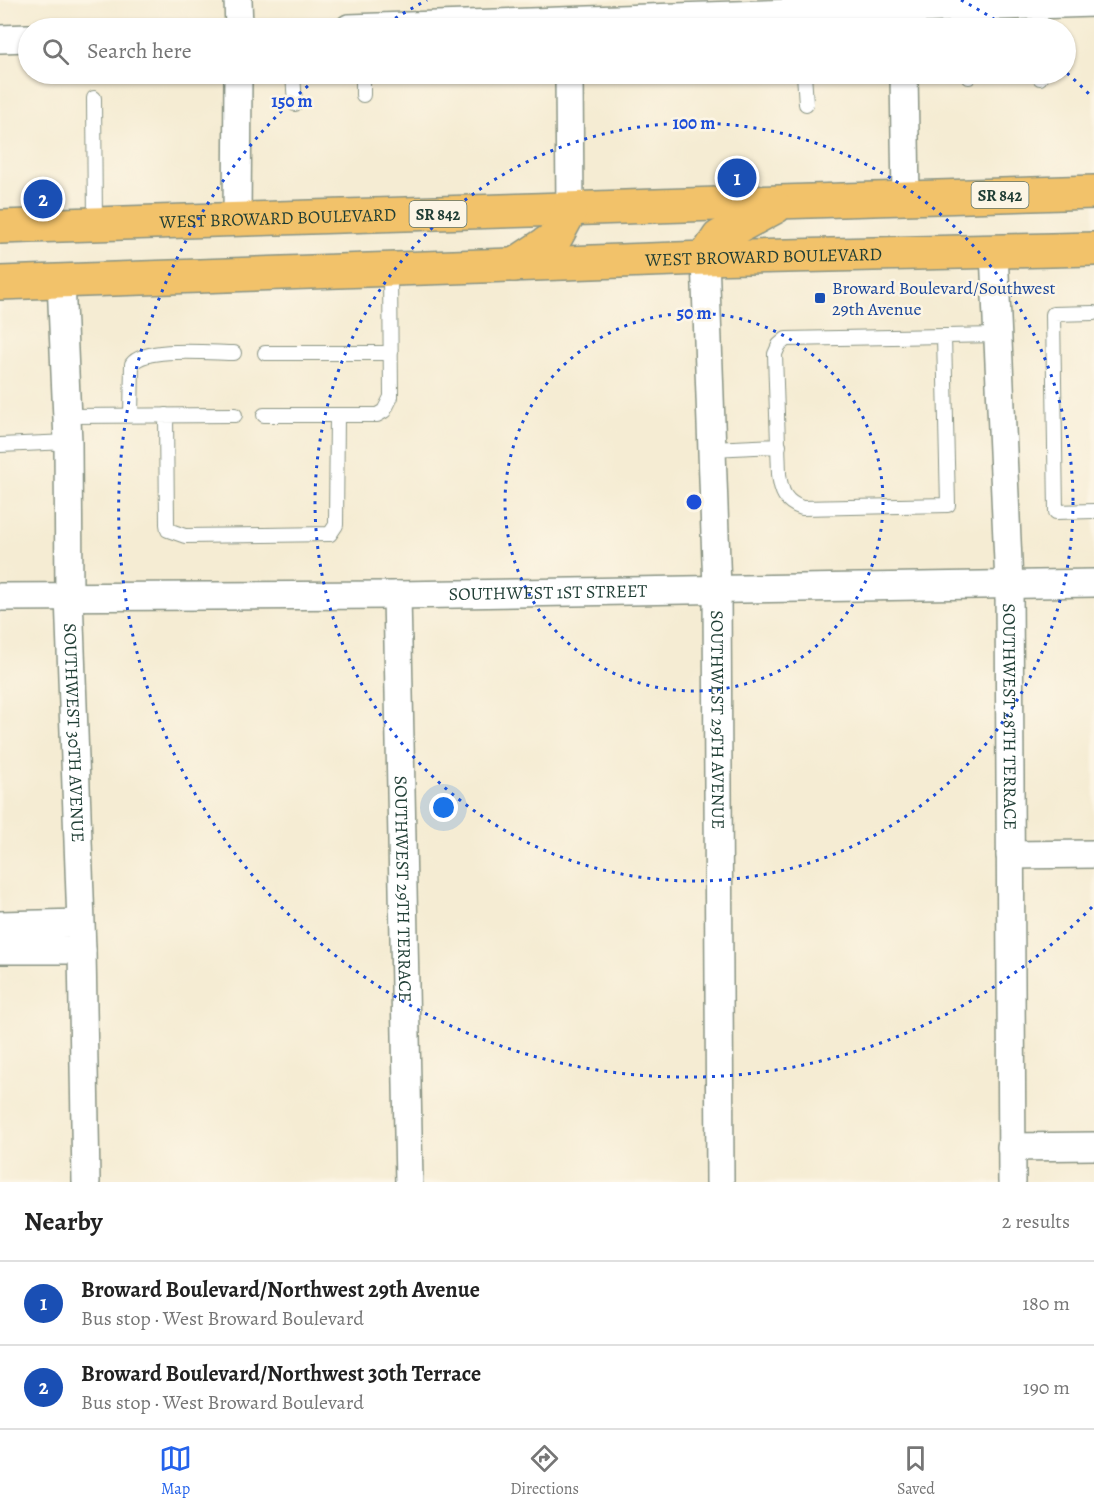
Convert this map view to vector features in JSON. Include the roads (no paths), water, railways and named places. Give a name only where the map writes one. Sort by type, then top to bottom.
[{"type":"main road","name":"WEST BROWARD BOULEVARD","points":[[0,227],[570,211],[1094,192]]},
{"type":"main road","points":[[705,258],[719,237],[782,203]]},
{"type":"main road","points":[[514,265],[556,237],[570,211]]},
{"type":"main road","name":"WEST BROWARD BOULEVARD","points":[[0,283],[705,258],[1094,249]]},
{"type":"street","points":[[238,0],[239,18]]},
{"type":"street","points":[[836,18],[903,12],[966,18],[1040,17],[1094,3]]},
{"type":"street","points":[[550,18],[598,18]]},
{"type":"street","points":[[0,39],[18,38]]},
{"type":"street","points":[[237,220],[238,84]]},
{"type":"street","points":[[569,84],[570,211]]},
{"type":"street","points":[[904,84],[906,198]]},
{"type":"street","name":"SOUTHWEST 28TH TERRACE","points":[[994,252],[1009,584],[1012,1182]]},
{"type":"street","name":"SOUTHWEST 29TH AVENUE","points":[[705,258],[717,589],[720,1182]]},
{"type":"street","name":"SOUTHWEST 30TH AVENUE","points":[[61,282],[68,429],[69,596],[82,950],[86,1182]]},
{"type":"street","name":"SOUTHWEST 1ST STREET","points":[[0,597],[397,595],[1094,583]]},
{"type":"street","name":"SOUTHWEST 29TH TERRACE","points":[[397,595],[409,1182]]},
{"type":"street","points":[[1010,855],[1094,854]]},
{"type":"street","points":[[0,925],[80,923]]},
{"type":"street","points":[[0,950],[82,950]]},
{"type":"street","points":[[1011,1147],[1094,1146]]},
{"type":"lane","points":[[294,84],[295,104]]},
{"type":"lane","points":[[363,84],[363,95]]},
{"type":"lane","points":[[805,84],[806,104]]},
{"type":"lane","points":[[94,98],[95,224]]},
{"type":"lane","points":[[264,415],[377,415],[384,411],[392,397],[390,270]]},
{"type":"lane","points":[[1094,313],[1053,314],[1056,512],[1094,511]]},
{"type":"lane","points":[[944,336],[948,505],[802,508],[792,504],[781,490],[775,354],[779,345],[786,339],[944,336],[998,335]]},
{"type":"lane","points":[[131,414],[132,364],[136,359],[154,353],[234,353]]},
{"type":"lane","points":[[264,353],[391,353]]},
{"type":"lane","points":[[0,445],[131,414],[235,415]]},
{"type":"lane","points":[[166,415],[168,530],[185,536],[208,536],[330,534],[336,525],[337,415]]},
{"type":"lane","points":[[712,449],[779,446]]},
{"type":"place","name":"Broward Boulevard/Northwest 29th Avenue","points":[[737,178]]},
{"type":"place","name":"Broward Boulevard/Northwest 30th Terrace","points":[[43,199]]},
{"type":"place","name":"Broward Boulevard/Southwest 29th Avenue","points":[[820,298]]}]
